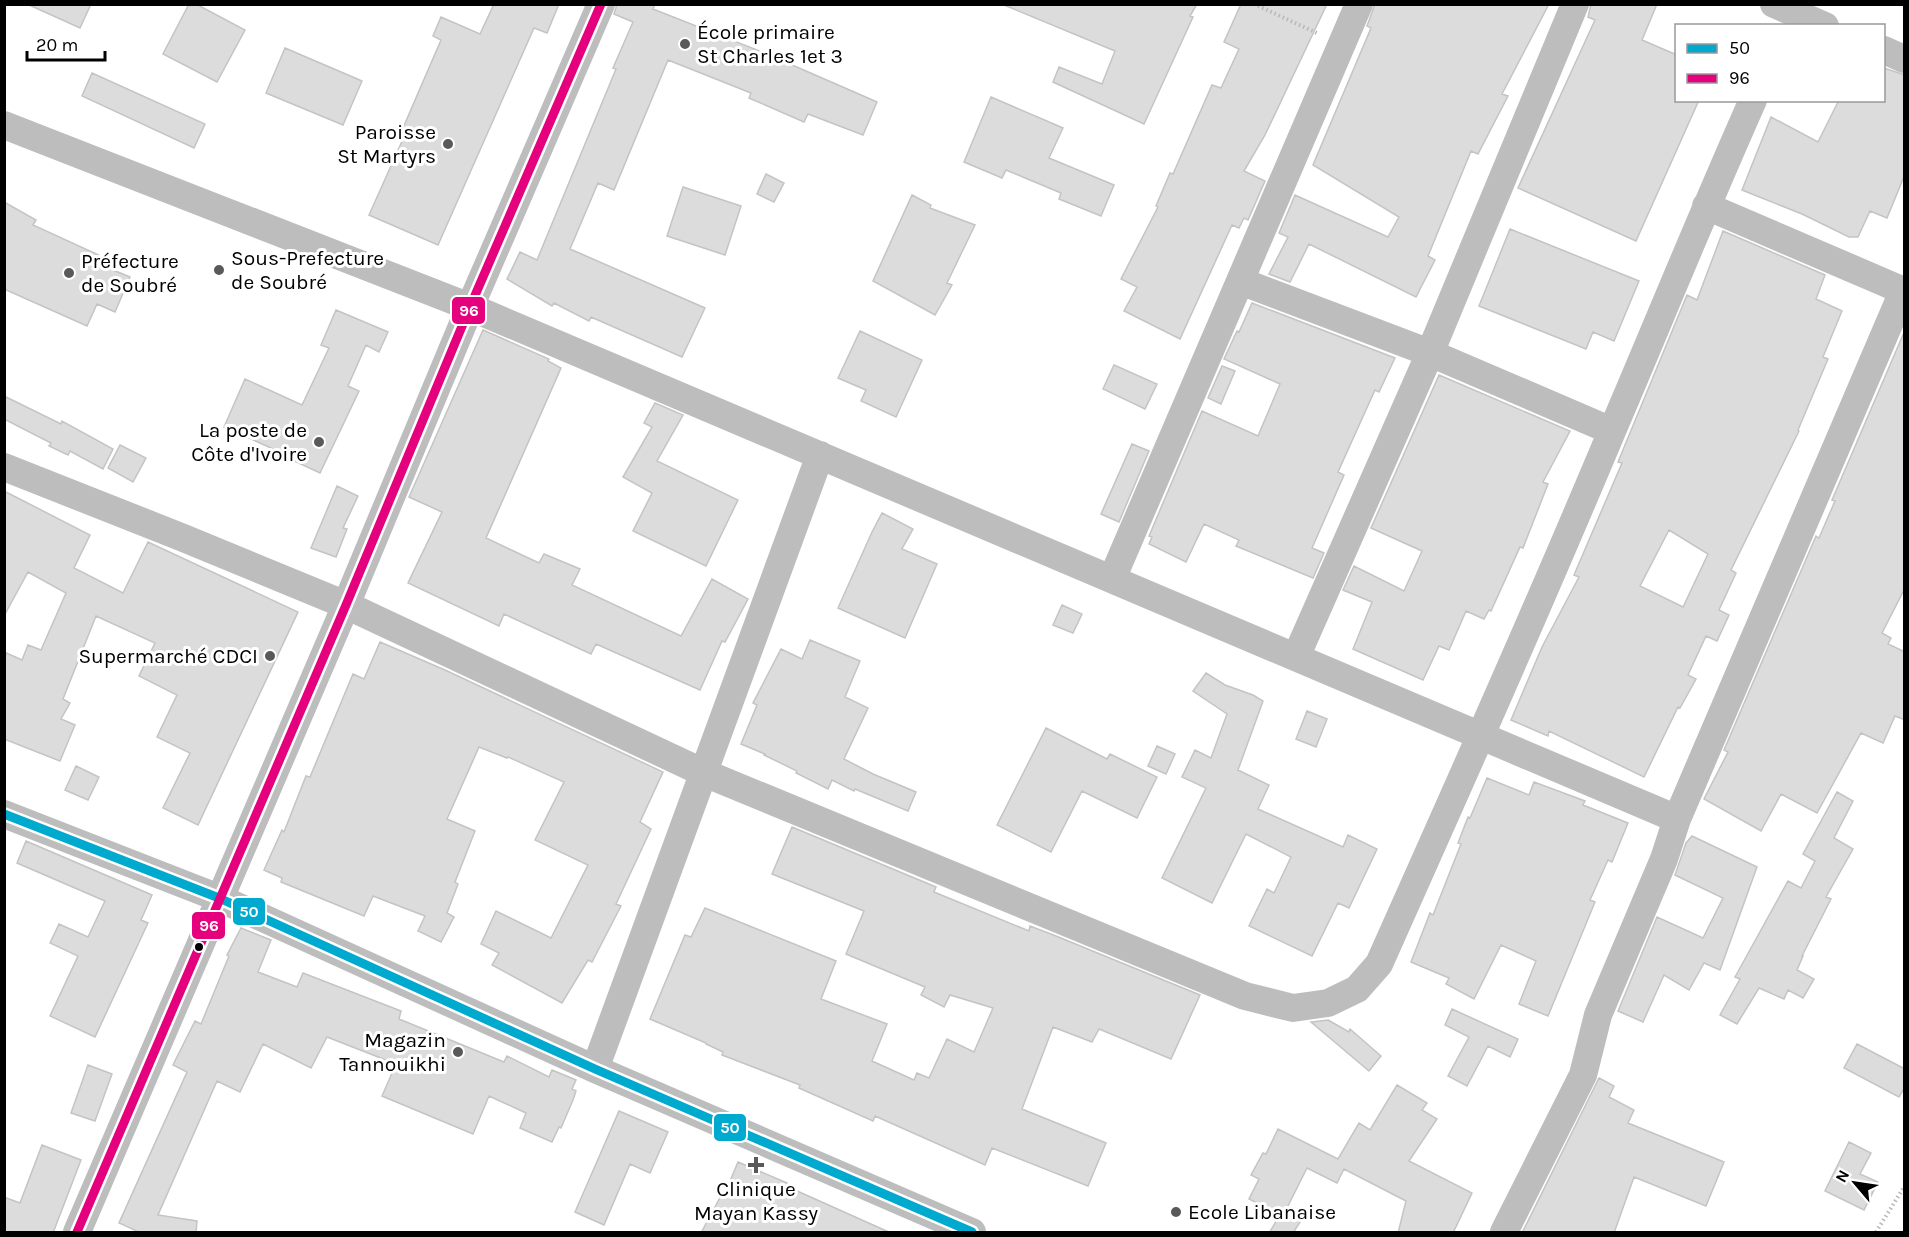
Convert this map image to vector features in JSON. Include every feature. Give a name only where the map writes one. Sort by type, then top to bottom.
[{"type":"street","points":[[77,1233],[601,4]]},
{"type":"street","points":[[1112,579],[1359,4]]},
{"type":"street","points":[[1296,657],[1430,353],[1575,4]]},
{"type":"street","points":[[1787,12],[1820,24]]},
{"type":"street","points":[[1885,50],[1905,59]]},
{"type":"street","points":[[4,467],[346,605],[702,772],[1245,996],[1293,1008],[1328,1003],[1357,989],[1379,964],[1482,736],[1752,102]]},
{"type":"street","points":[[4,125],[470,307],[1677,819]]},
{"type":"street","points":[[1504,1233],[1582,1075],[1598,1016],[1664,859],[1677,819],[1904,290],[1706,206]]},
{"type":"street","points":[[1240,281],[1430,353],[1612,431]]},
{"type":"street","points":[[595,1069],[820,455]]},
{"type":"street","points":[[4,814],[219,898],[595,1069],[972,1233]]},
{"type":"path","points":[[1254,4],[1342,44]]},
{"type":"path","points":[[1876,1233],[1905,1187]]},
{"type":"building","points":[[27,4],[91,4],[80,28]]},
{"type":"building","points":[[189,4],[196,4],[245,30],[217,82],[163,54]]},
{"type":"building","points":[[494,4],[559,4],[547,33],[534,28],[438,245],[369,215],[407,130],[403,128],[441,40],[433,36],[441,17],[480,34]]},
{"type":"building","points":[[617,4],[655,4],[653,9],[767,54],[877,102],[863,135],[808,114],[804,122],[749,98],[751,93],[668,60],[614,190],[598,183],[570,249],[705,308],[682,357],[591,317],[589,321],[554,303],[552,306],[507,279],[520,252],[537,260],[616,69],[613,68],[633,22],[614,14]]},
{"type":"building","points":[[1197,4],[1144,124],[1053,82],[1059,67],[1102,84],[1115,51],[1004,5]]},
{"type":"building","points":[[1241,4],[1327,4],[1265,135],[1244,171],[1265,181],[1248,220],[1244,218],[1239,228],[1232,225],[1180,339],[1124,311],[1137,287],[1121,279],[1158,207],[1156,206],[1170,173],[1173,174],[1212,85],[1221,88],[1239,49],[1224,42]]},
{"type":"building","points":[[1375,4],[1549,4],[1502,94],[1508,96],[1478,154],[1471,151],[1428,256],[1435,260],[1416,297],[1309,244],[1290,282],[1269,274],[1288,237],[1279,233],[1295,195],[1388,237],[1399,217],[1313,165],[1371,28],[1367,26]]},
{"type":"building","points":[[1591,4],[1657,4],[1642,40],[1675,54],[1675,102],[1698,102],[1636,241],[1518,188],[1595,20],[1588,17]]},
{"type":"building","points":[[285,48],[362,81],[343,125],[266,93]]},
{"type":"building","points":[[1885,68],[1905,75],[1905,174],[1887,218],[1870,211],[1858,237],[1849,237],[1802,214],[1742,190],[1771,117],[1818,142],[1838,102],[1885,102]]},
{"type":"building","points":[[92,73],[205,124],[194,148],[82,96]]},
{"type":"building","points":[[991,97],[1063,128],[1049,158],[1114,185],[1101,216],[1059,199],[1061,193],[1006,170],[1002,178],[964,162]]},
{"type":"building","points":[[766,174],[784,183],[774,202],[757,194]]},
{"type":"building","points":[[683,187],[741,206],[725,255],[667,236]]},
{"type":"building","points":[[912,195],[931,205],[930,208],[975,225],[947,283],[952,285],[935,315],[873,281]]},
{"type":"building","points":[[4,202],[36,220],[33,225],[116,263],[113,270],[130,277],[115,312],[97,304],[87,326],[4,289]]},
{"type":"building","points":[[1510,229],[1639,281],[1614,341],[1593,332],[1586,349],[1479,306]]},
{"type":"building","points":[[1723,231],[1825,275],[1816,299],[1842,311],[1823,357],[1828,359],[1799,431],[1731,570],[1736,573],[1719,610],[1729,615],[1717,641],[1706,636],[1688,675],[1696,679],[1680,708],[1678,707],[1644,777],[1549,731],[1548,736],[1511,720],[1542,647],[1579,577],[1574,575],[1622,463],[1618,462],[1687,295],[1697,300]],"holes":[[[1669,530],[1708,554],[1683,607],[1640,586]]]},
{"type":"building","points":[[1252,303],[1395,358],[1379,392],[1375,390],[1338,472],[1344,475],[1312,548],[1324,553],[1313,578],[1236,546],[1239,540],[1204,524],[1186,562],[1149,544],[1152,537],[1149,536],[1202,411],[1258,436],[1280,384],[1224,359]]},
{"type":"building","points":[[336,310],[388,332],[379,352],[366,345],[348,386],[359,391],[320,473],[224,427],[245,379],[302,405],[329,348],[321,345]]},
{"type":"building","points":[[483,330],[549,359],[548,361],[561,368],[486,538],[539,563],[544,554],[580,569],[572,585],[681,636],[712,579],[748,599],[725,642],[722,641],[700,690],[596,644],[591,654],[504,614],[499,626],[408,583],[442,512],[409,497]]},
{"type":"building","points":[[1905,330],[1905,588],[1882,633],[1891,638],[1888,644],[1905,652],[1905,720],[1895,716],[1883,743],[1861,733],[1817,813],[1781,794],[1761,831],[1704,799],[1728,752],[1724,750],[1816,536],[1819,538],[1835,501],[1832,500]]},
{"type":"building","points":[[860,331],[922,360],[896,417],[861,401],[866,390],[838,378]]},
{"type":"building","points":[[1114,365],[1157,384],[1145,409],[1103,389]]},
{"type":"building","points":[[1222,366],[1235,371],[1221,404],[1208,398]]},
{"type":"building","points":[[1439,375],[1570,431],[1543,482],[1548,484],[1523,548],[1520,547],[1491,611],[1489,610],[1484,619],[1466,611],[1449,650],[1439,646],[1423,680],[1353,649],[1372,602],[1343,590],[1354,566],[1404,591],[1422,551],[1371,528]]},
{"type":"building","points":[[4,396],[61,424],[62,421],[113,449],[103,469],[70,451],[68,455],[49,446],[51,443],[4,419]]},
{"type":"building","points":[[655,403],[683,415],[657,461],[738,500],[706,566],[633,531],[652,493],[623,477],[652,427],[644,423]]},
{"type":"building","points":[[1132,444],[1149,451],[1119,522],[1101,514]]},
{"type":"building","points":[[120,445],[146,458],[133,482],[108,468]]},
{"type":"building","points":[[337,486],[358,496],[343,528],[347,529],[336,557],[311,548]]},
{"type":"building","points":[[4,491],[90,535],[74,568],[123,593],[148,542],[298,612],[198,825],[163,808],[190,753],[157,737],[177,695],[139,676],[155,643],[96,616],[63,699],[70,703],[61,719],[75,725],[60,761],[4,739],[4,652],[22,660],[28,645],[41,650],[66,593],[28,572],[4,616]]},
{"type":"building","points":[[882,513],[913,529],[902,549],[937,564],[905,638],[838,608]]},
{"type":"building","points":[[1062,605],[1082,614],[1073,633],[1053,625]]},
{"type":"building","points":[[810,640],[860,661],[845,697],[868,708],[844,759],[916,792],[908,811],[855,789],[854,791],[832,780],[828,789],[765,754],[741,744],[757,705],[753,703],[781,649],[802,659]]},
{"type":"building","points":[[380,642],[663,772],[640,822],[651,829],[616,904],[621,906],[592,962],[588,960],[562,1003],[492,965],[499,953],[481,944],[496,911],[551,938],[588,865],[535,840],[564,782],[508,757],[479,747],[447,819],[475,831],[455,882],[458,884],[447,913],[454,917],[441,942],[418,931],[425,916],[373,896],[364,916],[281,882],[282,878],[264,870],[282,830],[284,832],[306,776],[310,777],[353,674],[364,679]]},
{"type":"building","points":[[1206,673],[1225,685],[1263,701],[1238,770],[1269,785],[1258,809],[1343,847],[1348,835],[1377,849],[1349,908],[1338,903],[1312,956],[1249,926],[1267,889],[1274,893],[1291,857],[1246,834],[1212,903],[1162,878],[1206,788],[1182,777],[1195,750],[1211,758],[1227,714],[1193,691]]},
{"type":"building","points":[[1307,711],[1327,719],[1316,747],[1296,739]]},
{"type":"building","points":[[1046,728],[1107,759],[1110,754],[1157,777],[1137,818],[1082,791],[1051,852],[997,825]]},
{"type":"building","points":[[1157,746],[1175,754],[1166,774],[1148,766]]},
{"type":"building","points":[[76,766],[99,777],[88,800],[65,790]]},
{"type":"building","points":[[1487,778],[1529,795],[1534,782],[1585,801],[1583,805],[1628,823],[1612,862],[1608,860],[1590,900],[1595,902],[1548,1016],[1519,1004],[1536,961],[1501,945],[1474,999],[1446,984],[1449,978],[1411,962],[1430,913],[1433,915],[1461,844],[1458,843],[1468,817],[1470,818]]},
{"type":"building","points":[[1837,792],[1853,801],[1834,838],[1853,849],[1826,897],[1831,899],[1797,970],[1814,979],[1803,998],[1788,990],[1784,999],[1759,988],[1737,1024],[1720,1015],[1740,979],[1735,977],[1788,881],[1801,888],[1815,861],[1803,854]]},
{"type":"building","points":[[792,827],[936,887],[934,892],[1029,931],[1030,926],[1056,936],[1200,995],[1171,1059],[1099,1029],[1092,1042],[1053,1027],[1022,1109],[1106,1143],[1088,1186],[992,1148],[985,1165],[875,1116],[873,1121],[799,1088],[800,1085],[722,1055],[723,1052],[706,1043],[650,1019],[685,935],[691,937],[705,908],[836,961],[821,999],[887,1024],[872,1061],[914,1080],[917,1073],[929,1078],[947,1039],[974,1052],[993,1008],[950,995],[944,1007],[921,995],[925,987],[846,954],[864,911],[772,874]]},
{"type":"building","points":[[1692,836],[1757,867],[1720,970],[1704,963],[1689,990],[1664,975],[1643,1022],[1618,1011],[1657,917],[1703,938],[1723,898],[1675,875],[1686,843]]},
{"type":"building","points":[[26,841],[152,895],[141,920],[148,923],[95,1037],[50,1016],[78,956],[50,943],[59,924],[88,937],[105,901],[17,863]]},
{"type":"building","points":[[241,928],[271,940],[258,972],[297,987],[303,973],[401,1011],[399,1019],[504,1062],[507,1056],[549,1077],[552,1070],[576,1080],[572,1089],[576,1091],[573,1100],[552,1142],[520,1128],[526,1113],[489,1096],[473,1134],[382,1096],[396,1064],[327,1037],[311,1068],[263,1044],[240,1092],[217,1081],[158,1215],[197,1221],[196,1233],[141,1233],[119,1223],[187,1072],[173,1065],[195,1021],[201,1024],[229,956],[227,955]]},
{"type":"building","points":[[1452,1009],[1518,1039],[1510,1057],[1488,1046],[1467,1086],[1448,1076],[1469,1037],[1445,1025]]},
{"type":"building","points":[[1328,1020],[1349,1032],[1350,1029],[1381,1056],[1369,1071],[1311,1022]]},
{"type":"building","points":[[1857,1044],[1905,1069],[1905,1087],[1899,1097],[1844,1068]]},
{"type":"building","points":[[88,1065],[112,1074],[95,1121],[71,1113]]},
{"type":"building","points":[[1599,1078],[1614,1086],[1609,1097],[1634,1110],[1628,1123],[1724,1162],[1706,1206],[1634,1177],[1614,1233],[1522,1233]]},
{"type":"building","points":[[1397,1085],[1427,1103],[1422,1110],[1437,1119],[1409,1161],[1472,1193],[1453,1233],[1398,1233],[1406,1201],[1344,1169],[1337,1183],[1307,1168],[1287,1208],[1302,1219],[1293,1233],[1269,1233],[1280,1215],[1249,1199],[1259,1179],[1251,1175],[1263,1153],[1266,1154],[1278,1129],[1338,1159],[1359,1123],[1370,1130]]},
{"type":"building","points":[[619,1111],[668,1132],[650,1173],[630,1164],[604,1225],[575,1212]]},
{"type":"building","points":[[1849,1142],[1871,1153],[1860,1174],[1878,1182],[1864,1210],[1825,1191]]},
{"type":"building","points":[[42,1145],[81,1160],[53,1233],[4,1233],[4,1197],[20,1203]]},
{"type":"building","points":[[738,1162],[891,1233],[701,1233],[723,1192],[725,1193]]},
{"type":"transit line","name":"96","points":[[77,1232],[601,4]]},
{"type":"transit line","name":"50","points":[[4,814],[219,898],[595,1069],[972,1232]]},
{"type":"place","name":"École primaire St Charles 1et 3","points":[[685,44]]},
{"type":"place","name":"Paroisse St Martyrs","points":[[448,144]]},
{"type":"place","name":"Sous-Prefecture de Soubré","points":[[219,270]]},
{"type":"place","name":"Préfecture de Soubré","points":[[69,273]]},
{"type":"place","name":"La poste de Côte d'Ivoire","points":[[319,442]]},
{"type":"place","name":"Supermarché CDCI","points":[[270,656]]},
{"type":"place","name":"Magazin Tannouikhi","points":[[458,1052]]},
{"type":"place","name":"Clinique Mayan Kassy","points":[[756,1165]]},
{"type":"place","name":"Ecole Libanaise","points":[[1176,1212]]}]
